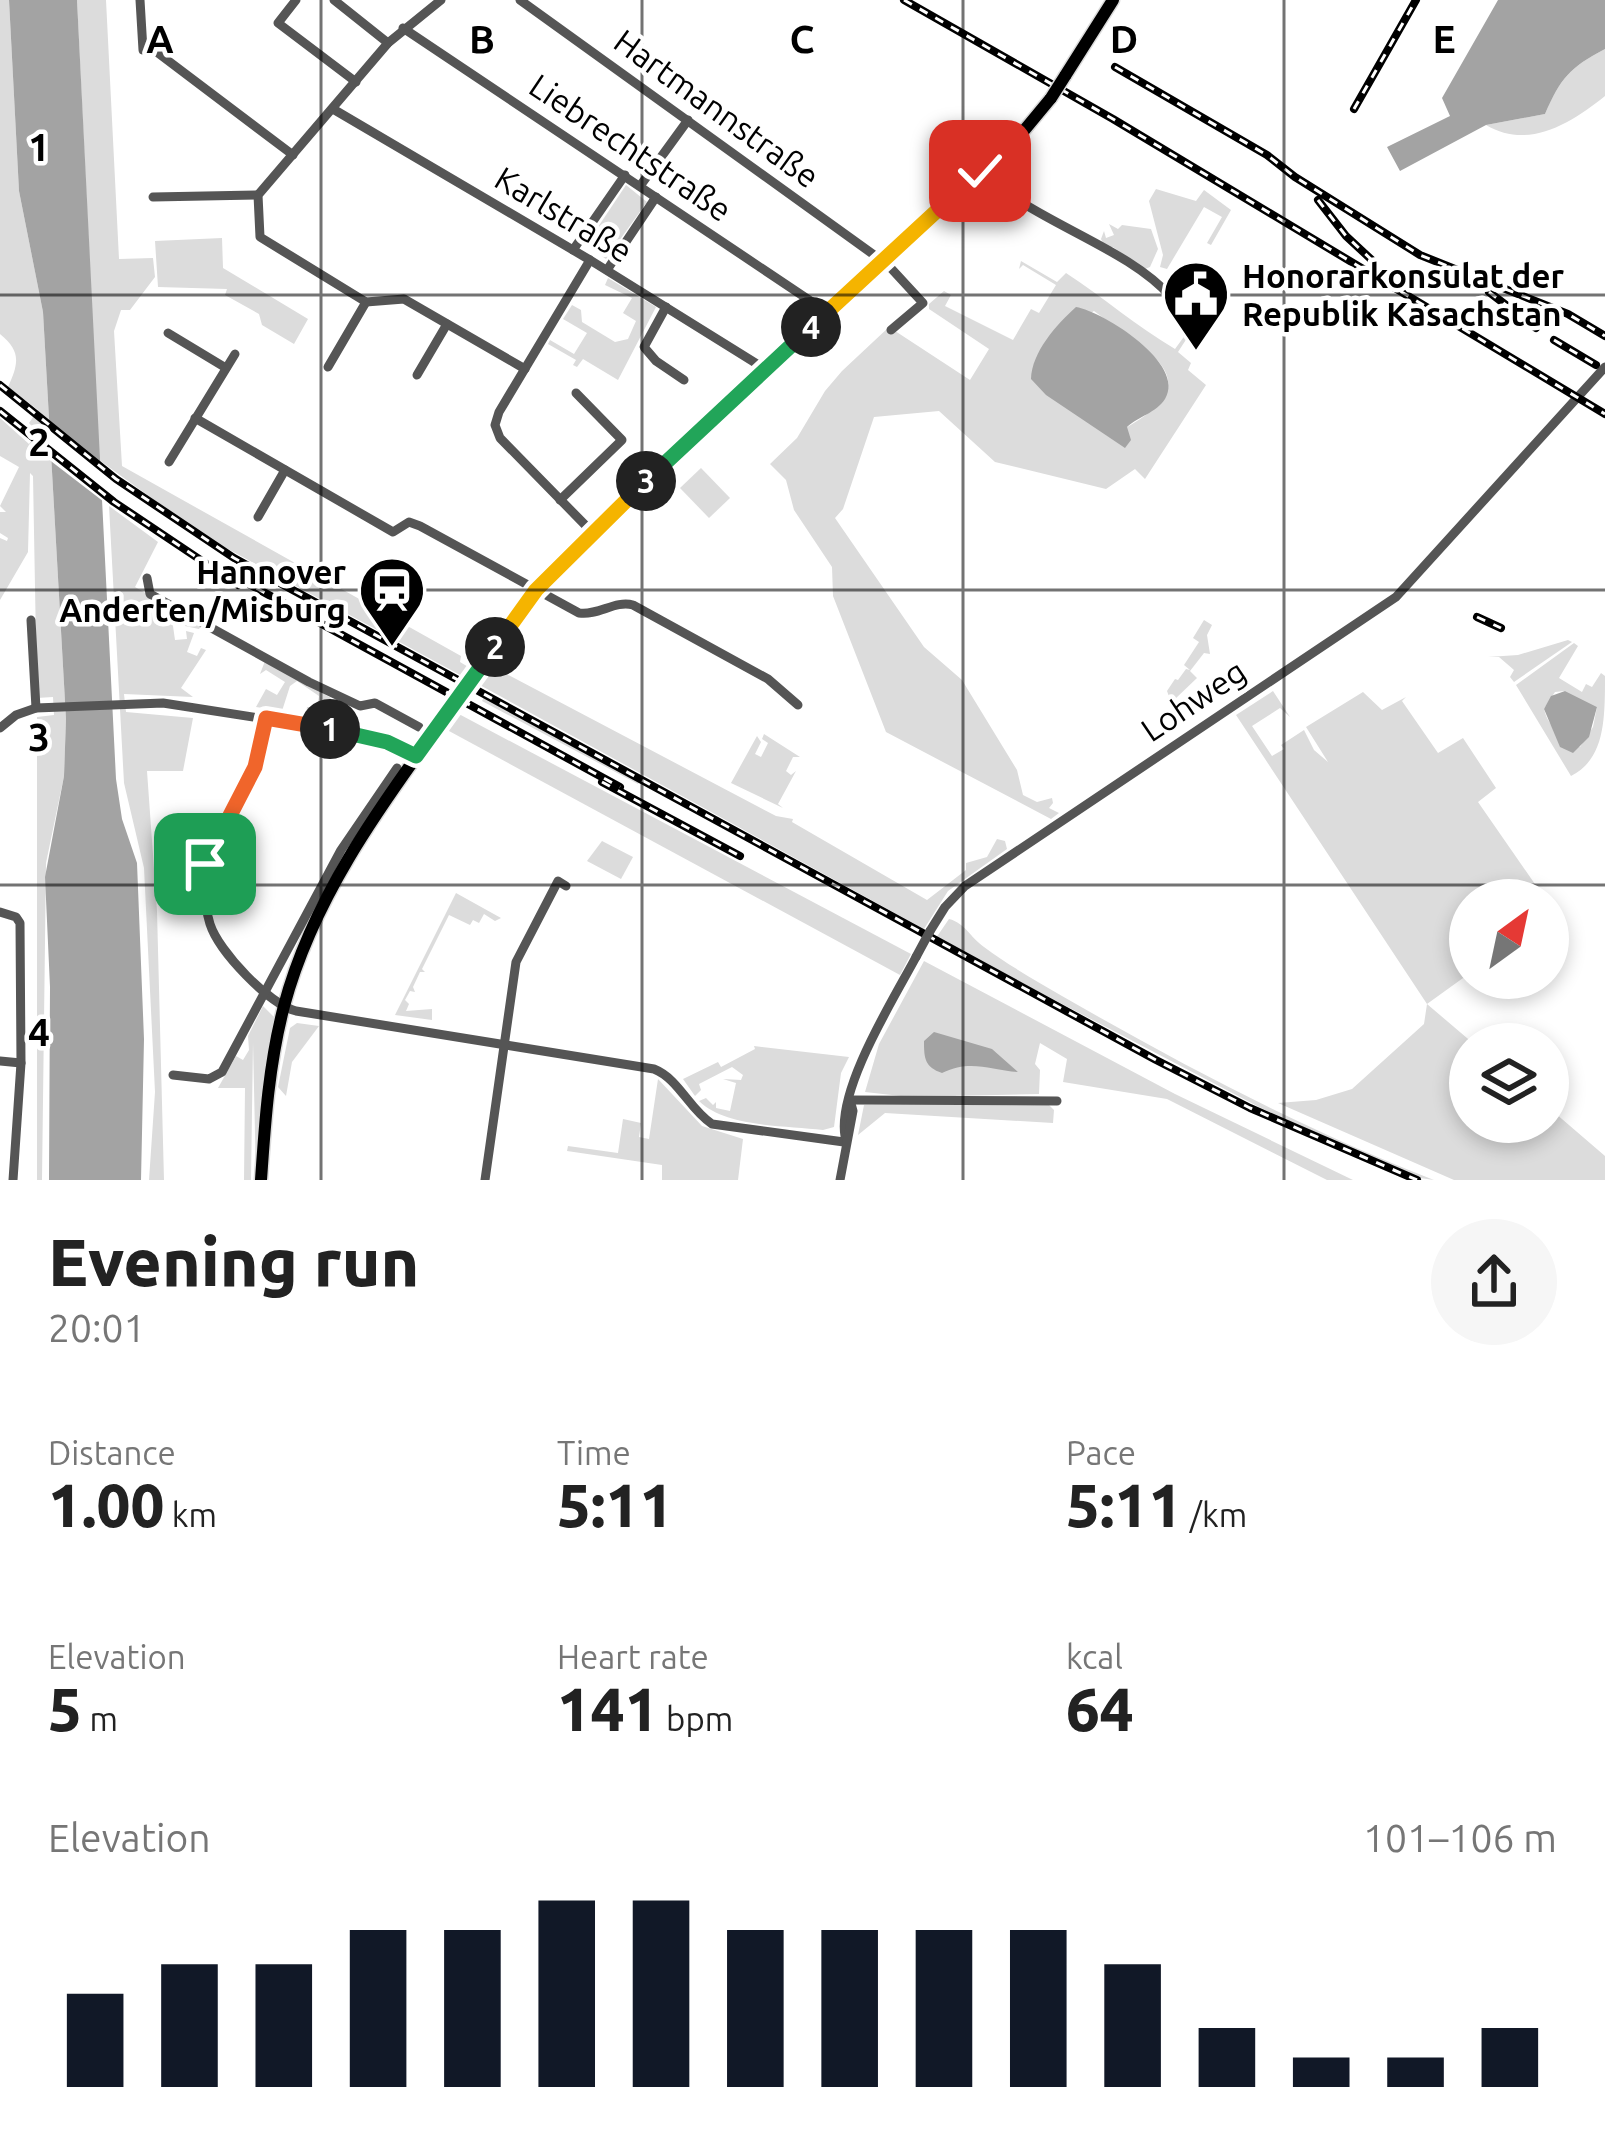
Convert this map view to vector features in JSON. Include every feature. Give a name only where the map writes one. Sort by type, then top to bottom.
[{"type":"main road","points":[[261,1180],[268,1094],[284,1008],[320,913],[408,763],[536,590],[592,532],[1033,123],[1113,0]]},
{"type":"street","points":[[140,0],[143,50],[154,50],[293,155]]},
{"type":"street","points":[[296,0],[278,23],[356,82]]},
{"type":"street","points":[[334,0],[388,43]]},
{"type":"street","points":[[441,0],[388,43],[258,195],[263,242],[366,302],[404,299],[525,369]]},
{"type":"street","name":"Hartmannstraße","points":[[520,0],[882,260],[923,303],[891,331]]},
{"type":"street","name":"Liebrechtstraße","points":[[404,28],[827,312]]},
{"type":"street","name":"Karlstraße","points":[[333,109],[765,369]]},
{"type":"street","points":[[640,186],[688,120]]},
{"type":"street","points":[[980,171],[1026,207],[1148,275],[1171,297]]},
{"type":"street","points":[[573,250],[625,175]]},
{"type":"street","points":[[153,197],[258,195]]},
{"type":"street","points":[[607,271],[656,196]]},
{"type":"street","points":[[590,260],[499,412],[496,431],[592,532]]},
{"type":"street","points":[[328,368],[366,302]]},
{"type":"street","points":[[666,307],[644,350],[684,380]]},
{"type":"street","points":[[417,375],[447,324]]},
{"type":"street","points":[[169,333],[226,368]]},
{"type":"street","points":[[169,462],[235,354]]},
{"type":"street","name":"Lohweg","points":[[840,1180],[853,1111],[850,1100],[860,1065],[945,907],[965,886],[1396,598],[1605,367]]},
{"type":"street","points":[[560,500],[622,440],[576,393]]},
{"type":"street","points":[[195,418],[393,532],[410,522],[420,526],[585,614],[621,603],[633,605],[768,679],[798,705]]},
{"type":"street","points":[[258,517],[285,470]]},
{"type":"street","points":[[147,578],[150,594],[293,674],[360,706],[375,703],[419,728]]},
{"type":"street","points":[[31,620],[36,708]]},
{"type":"street","points":[[0,728],[36,708],[164,703],[349,732],[387,742],[408,763],[347,841],[218,1077],[173,1076]]},
{"type":"street","points":[[349,732],[360,706]]},
{"type":"street","points":[[387,742],[399,717]]},
{"type":"street","points":[[266,718],[255,767],[207,857],[204,874],[212,929],[263,994],[284,1008],[654,1069],[669,1077],[695,1111],[712,1124],[845,1139]]},
{"type":"street","points":[[484,1180],[520,952],[558,881],[566,886]]},
{"type":"street","points":[[0,912],[20,923],[21,1063],[14,1180]]},
{"type":"street","points":[[0,1061],[21,1063]]},
{"type":"street","points":[[850,1100],[1058,1101]]},
{"type":"shaded area","points":[[0,0],[9,0],[19,191],[43,312],[66,719],[64,776],[46,863],[42,1180],[37,1180],[37,717],[54,715],[53,697],[37,698],[30,473],[28,552],[0,600],[0,538],[8,538],[0,533],[0,512],[6,512],[0,506],[19,467],[0,456],[0,418],[29,444],[38,433],[29,423],[38,410],[8,387],[16,358],[0,334]]},
{"type":"shaded area","points":[[9,0],[77,0],[116,779],[122,819],[137,863],[144,1039],[141,1180],[49,1180],[45,877],[64,776],[66,719],[43,312],[19,191]]},
{"type":"shaded area","points":[[77,0],[106,0],[119,259],[153,258],[155,277],[130,310],[121,310],[114,331],[122,466],[461,656],[460,662],[470,668],[462,676],[204,536],[99,460]]},
{"type":"shaded area","points":[[1498,0],[1605,0],[1605,49],[1568,75],[1545,114],[1486,125],[1400,171],[1387,147],[1450,116],[1442,98]]},
{"type":"shaded area","points":[[1605,49],[1605,96],[1578,116],[1533,134],[1517,135],[1486,125],[1545,114],[1568,75]]},
{"type":"shaded area","points":[[626,185],[647,202],[606,259],[586,245]]},
{"type":"shaded area","points":[[1156,189],[1196,201],[1204,190],[1231,210],[1211,245],[1207,243],[1222,217],[1204,207],[1167,269],[1160,267],[1163,255],[1149,201]]},
{"type":"shaded area","points":[[1109,224],[1118,229],[1122,225],[1151,229],[1158,249],[1150,267],[1145,269],[1113,247],[1105,247],[1104,231],[1106,238],[1114,235]]},
{"type":"shaded area","points":[[222,238],[223,268],[308,319],[294,344],[262,325],[259,314],[225,295],[227,289],[158,287],[155,241]]},
{"type":"shaded area","points":[[1021,261],[1057,282],[1066,273],[1175,349],[1191,327],[1205,336],[1201,342],[1189,335],[1178,352],[1191,363],[1188,370],[1206,385],[1145,479],[1135,469],[1106,489],[995,462],[939,411],[874,417],[843,509],[835,518],[924,647],[962,680],[1017,770],[1023,795],[1037,802],[1052,798],[1049,808],[1059,813],[1051,819],[886,732],[833,596],[832,567],[794,510],[786,480],[770,464],[797,438],[842,371],[889,327],[970,380],[989,349],[929,309],[929,304],[944,291],[951,295],[945,306],[1013,340],[1031,309],[1039,313],[1056,285],[1023,265],[1019,269]],"holes":[[[1094,311],[1156,359],[1166,373],[1168,387],[1160,402],[1109,437],[1089,421],[1040,351],[1050,338]]]},
{"type":"shaded area","points":[[608,278],[656,307],[618,380],[583,359],[577,367],[573,365],[576,360],[548,344],[550,340],[574,354],[587,333],[563,319],[572,305],[581,310],[582,322],[615,342],[628,339],[636,321],[623,313],[632,298],[605,285]]},
{"type":"shaded area","points":[[1076,307],[1139,342],[1154,356],[1169,385],[1157,408],[1127,427],[1131,440],[1125,448],[1046,395],[1031,379],[1040,349]]},
{"type":"shaded area","points":[[701,468],[730,498],[709,518],[680,488]]},
{"type":"shaded area","points":[[109,506],[158,542],[135,587],[202,625],[199,629],[185,626],[184,617],[172,619],[175,640],[187,639],[186,631],[194,633],[187,652],[197,656],[201,648],[206,650],[181,688],[193,697],[124,694],[126,712],[193,718],[183,771],[147,771],[157,911],[164,1180],[149,1180],[155,1092],[144,868],[124,783]]},
{"type":"shaded area","points":[[1204,620],[1212,625],[1207,635],[1210,654],[1204,653],[1190,671],[1197,678],[1170,699],[1167,691],[1175,679],[1190,670],[1184,665],[1199,642],[1193,638]]},
{"type":"shaded area","points":[[1572,642],[1514,682],[1510,677],[1514,670],[1499,657],[1488,657],[1518,655]]},
{"type":"shaded area","points":[[1574,643],[1578,646],[1559,678],[1582,692],[1601,673],[1605,676],[1601,736],[1582,769],[1571,776],[1516,685]],"holes":[[[1565,691],[1597,707],[1593,727],[1580,747],[1553,727],[1544,709],[1555,692]]]},
{"type":"shaded area","points":[[265,661],[331,698],[325,709],[336,715],[332,719],[306,715],[307,707],[317,708],[319,696],[297,681],[290,686],[282,711],[256,707],[266,689],[277,695],[285,682],[266,670],[260,674]]},
{"type":"shaded area","points":[[495,668],[776,816],[793,819],[927,900],[966,870],[966,863],[987,857],[997,839],[1005,841],[1007,849],[948,891],[924,929],[478,684],[487,670],[492,673]]},
{"type":"shaded area","points":[[1273,691],[1290,717],[1280,708],[1252,726],[1272,756],[1304,730],[1314,750],[1328,762],[1306,727],[1363,692],[1382,710],[1406,697],[1402,701],[1438,753],[1463,738],[1496,788],[1478,802],[1531,879],[1449,879],[1449,988],[1427,1004],[1236,715]]},
{"type":"shaded area","points":[[1565,691],[1597,707],[1589,737],[1573,753],[1560,747],[1544,709],[1551,696]]},
{"type":"shaded area","points":[[485,695],[640,781],[482,701]]},
{"type":"shaded area","points":[[457,713],[911,954],[900,975],[449,731],[446,728]]},
{"type":"shaded area","points":[[764,734],[800,757],[793,757],[786,771],[791,775],[796,771],[778,804],[783,808],[731,783],[757,736],[761,742],[755,754],[761,757],[768,743],[762,739]]},
{"type":"shaded area","points":[[602,841],[633,857],[621,879],[587,861]]},
{"type":"shaded area","points":[[456,893],[501,918],[495,921],[484,914],[479,923],[473,920],[470,925],[449,915],[422,969],[425,972],[420,972],[413,987],[415,992],[410,991],[405,1000],[409,1004],[406,1011],[432,1009],[432,1020],[395,1015]]},
{"type":"shaded area","points":[[949,919],[1012,966],[1153,1047],[1291,1118],[1434,1180],[1413,1177],[1261,1108],[936,938]]},
{"type":"shaded area","points":[[924,961],[1175,1094],[1353,1180],[1327,1180],[1167,1099],[1063,1082],[1067,1059],[1040,1043],[1035,1064],[1040,1070],[1039,1094],[910,1097],[865,1092],[879,1044]]},
{"type":"shaded area","points":[[1427,1004],[1449,1023],[1449,1143],[1569,1143],[1569,1125],[1605,1156],[1605,1180],[1454,1180],[1278,1103],[1316,1100],[1352,1089],[1424,1024]]},
{"type":"shaded area","points":[[263,1006],[274,1017],[263,1079],[256,1180],[253,1042],[251,1180],[244,1180],[245,1088],[218,1088],[236,1056],[243,1060],[249,1050],[248,1036]]},
{"type":"shaded area","points":[[297,1023],[319,1026],[292,1062],[286,1096],[278,1087],[290,1028]]},
{"type":"shaded area","points":[[934,1032],[992,1049],[1018,1072],[971,1066],[936,1071],[927,1062],[924,1047]]},
{"type":"shaded area","points":[[754,1046],[849,1057],[841,1073],[834,1127],[757,1124],[711,1110],[699,1101],[706,1098],[713,1105],[716,1102],[716,1108],[730,1111],[736,1083],[723,1079],[741,1080],[743,1075],[732,1067],[699,1084],[701,1090],[695,1096],[683,1079],[718,1062],[721,1067]]},
{"type":"shaded area","points":[[658,1079],[702,1126],[743,1139],[738,1180],[662,1180],[662,1165],[567,1151],[568,1146],[618,1153],[623,1119],[641,1123],[639,1137],[649,1139]]},
{"type":"shaded area","points":[[1048,1104],[1054,1110],[1053,1123],[885,1113],[858,1135],[864,1105]]},
{"type":"pier","points":[[42,416],[105,466],[108,505],[43,455]]},
{"type":"railway","points":[[904,0],[1113,119],[1605,414]]},
{"type":"railway","points":[[1354,109],[1416,0]]},
{"type":"railway","points":[[1115,67],[1267,155],[1420,255],[1568,314],[1605,336]]},
{"type":"railway","points":[[1318,200],[1374,262]]},
{"type":"railway","points":[[1489,292],[1536,328]]},
{"type":"railway","points":[[1554,340],[1596,365]]},
{"type":"railway","points":[[0,385],[116,479],[234,558],[1156,1060],[1250,1108],[1417,1180]]},
{"type":"railway","points":[[0,411],[114,502],[238,585]]},
{"type":"railway","points":[[225,571],[620,787]]},
{"type":"railway","points":[[1477,617],[1501,628]]},
{"type":"railway","points":[[602,782],[740,856]]},
{"type":"place","name":"Honorarkonsulat der Republik Kasachstan","points":[[1196,353]]},
{"type":"place","name":"Hannover Anderten/Misburg","points":[[392,649]]},
{"type":"route","points":[[205,864],[255,767],[266,718],[367,736],[416,756],[536,590],[683,445],[980,171]]}]
